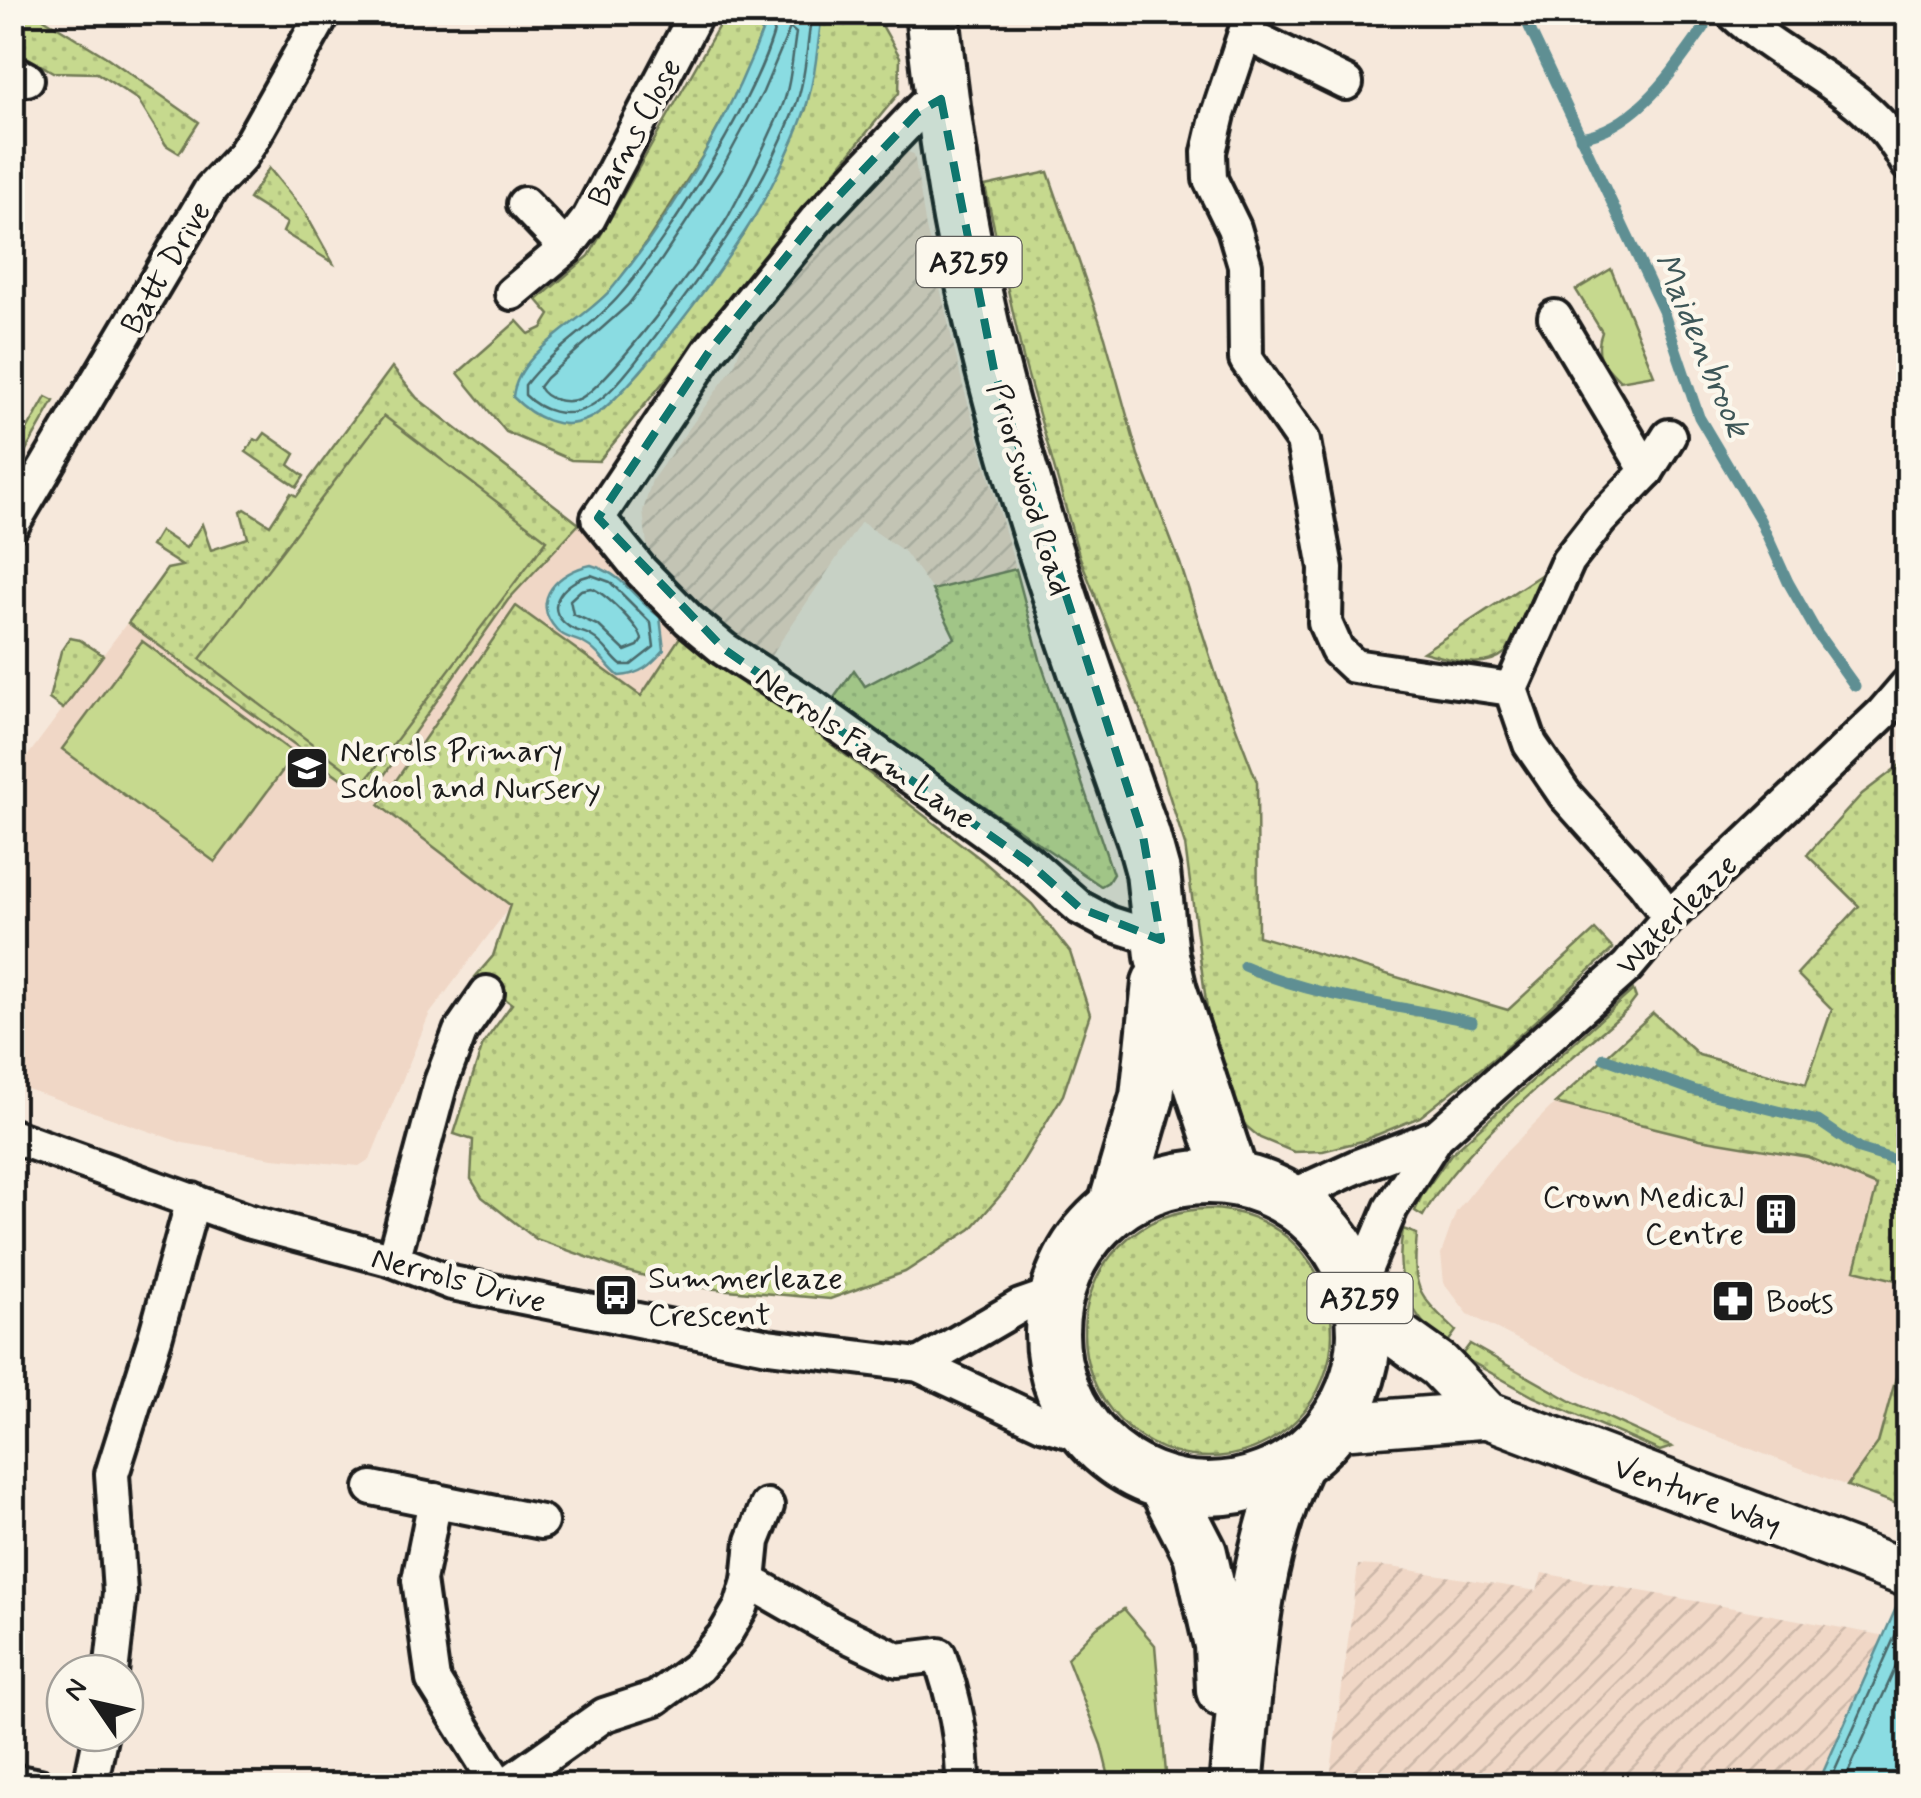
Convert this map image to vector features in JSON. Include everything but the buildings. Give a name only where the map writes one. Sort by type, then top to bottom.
[{"type":"main road","name":"Priorswood Road","points":[[932,12],[964,240],[994,370],[1033,506],[1143,836],[1153,872],[1161,948],[1178,1018],[1232,1178]]},
{"type":"main road","name":"Priorswood Road","points":[[1115,1206],[1147,1097],[1161,948]]},
{"type":"main road","name":"A3259","points":[[1235,1786],[1252,1628],[1265,1550],[1278,1502],[1314,1444],[1348,1401],[1360,1372],[1364,1340],[1360,1298],[1346,1260],[1331,1236],[1312,1215],[1288,1198],[1232,1178],[1208,1176],[1159,1184],[1115,1206],[1089,1231],[1069,1260],[1057,1293],[1052,1332],[1056,1370],[1069,1406],[1092,1438],[1125,1465],[1164,1483],[1198,1489],[1233,1487],[1266,1478],[1314,1444]]},
{"type":"main road","name":"A3259","points":[[1164,1483],[1200,1554],[1211,1598],[1235,1786]]},
{"type":"street","name":"Batt Drive","points":[[12,525],[211,188],[252,140],[324,12]]},
{"type":"street","name":"Barns Close","points":[[512,293],[566,248],[589,218],[697,12]]},
{"type":"street","points":[[1732,12],[1782,52],[1853,96],[1896,140],[1908,164]]},
{"type":"street","points":[[1346,83],[1249,23],[1209,152],[1210,179],[1234,228],[1245,265],[1246,360],[1303,441],[1326,568],[1325,623],[1337,650],[1354,666],[1512,689]]},
{"type":"street","name":"Nerrols Farm Lane","points":[[942,99],[916,112],[816,220],[710,350],[598,518],[641,571],[689,620],[724,648],[809,704],[1027,861],[1080,908],[1161,948]]},
{"type":"street","name":"Barns Close","points":[[524,204],[566,248]]},
{"type":"street","points":[[1555,317],[1646,471]]},
{"type":"street","points":[[1669,436],[1646,471],[1568,561],[1512,689],[1530,744],[1556,782],[1669,917]]},
{"type":"street","name":"Waterleaze","points":[[1360,1298],[1391,1208],[1437,1136],[1627,967],[1669,917],[1883,713],[1908,684]]},
{"type":"street","points":[[393,1260],[441,1082],[460,1032],[487,993]]},
{"type":"street","name":"Nerrols Drive","points":[[12,1136],[248,1221],[393,1260],[452,1283],[768,1346],[919,1365],[1042,1424],[1092,1438]]},
{"type":"street","name":"Waterleaze","points":[[1288,1198],[1437,1136]]},
{"type":"street","points":[[113,1653],[120,1593],[112,1474],[155,1338],[192,1200]]},
{"type":"street","points":[[919,1365],[1020,1306],[1057,1293]]},
{"type":"street","name":"Venture Way","points":[[1360,1298],[1439,1365],[1487,1416],[1898,1570]]},
{"type":"street","name":"Venture Way","points":[[1314,1444],[1487,1416]]},
{"type":"street","points":[[372,1488],[542,1522]]},
{"type":"street","points":[[435,1500],[420,1580],[433,1680],[501,1786],[604,1715],[656,1698],[698,1668],[741,1607],[749,1581],[753,1541],[767,1506]]},
{"type":"street","points":[[749,1581],[831,1628],[898,1660],[939,1655],[952,1689],[963,1786]]},
{"type":"street","points":[[90,1786],[97,1753]]},
{"type":"street","points":[[12,1780],[39,1786]]},
{"type":"highlighted area","points":[[941,99],[994,370],[1143,836],[1161,940],[1080,908],[1027,861],[724,649],[598,518],[710,350],[816,220],[917,113]]},
{"type":"shaded area","points":[[901,150],[914,154],[926,228],[963,386],[1016,569],[932,590],[905,552],[861,522],[768,660],[715,622],[666,575],[647,545],[643,511],[652,480],[734,366],[744,337]]},
{"type":"shaded area","name":"Nerrols Primary School and Nursery","points":[[392,367],[417,398],[584,529],[684,631],[539,851],[511,905],[429,1015],[370,1159],[359,1166],[273,1158],[183,1143],[13,1084],[12,777],[167,569],[264,540]]},
{"type":"shaded area","points":[[1555,1103],[1700,1139],[1808,1157],[1877,1186],[1855,1269],[1908,1283],[1908,1334],[1878,1443],[1847,1486],[1673,1419],[1468,1314],[1444,1283],[1441,1254],[1456,1212],[1498,1160]]},
{"type":"shaded area","points":[[1358,1565],[1537,1591],[1542,1573],[1886,1636],[1817,1785],[1329,1786]]},
{"type":"green space","points":[[12,13],[35,13],[199,122],[179,153],[166,145],[138,100],[97,73],[53,72],[13,49]]},
{"type":"green space","points":[[726,13],[769,13],[743,82],[702,157],[612,290],[529,363],[604,409],[640,372],[745,232],[806,109],[822,13],[875,13],[900,57],[899,93],[599,461],[571,460],[506,432],[458,373],[517,321],[529,334],[542,328],[550,315],[537,300],[589,256]]},
{"type":"green space","points":[[269,168],[304,211],[333,263],[283,232],[287,223],[249,199]]},
{"type":"green space","points":[[1048,172],[1105,337],[1138,455],[1257,782],[1258,936],[1508,1010],[1595,930],[1613,949],[1498,1055],[1420,1117],[1362,1141],[1323,1151],[1294,1152],[1260,1138],[1239,1120],[1226,1098],[1207,1009],[1185,845],[1149,732],[1079,555],[1023,358],[985,186]]},
{"type":"green space","points":[[1611,269],[1654,375],[1620,381],[1602,360],[1602,332],[1576,290]]},
{"type":"green space","points":[[392,367],[417,398],[579,524],[508,600],[368,798],[128,623],[167,569],[182,566],[151,546],[160,531],[186,548],[202,524],[211,550],[248,538],[241,512],[245,509],[270,525],[291,493],[297,496]]},
{"type":"green space","points":[[46,397],[54,401],[13,473],[13,455]]},
{"type":"green space","points":[[384,416],[547,540],[364,783],[200,659]]},
{"type":"green space","points":[[265,433],[295,454],[289,465],[304,476],[297,487],[246,452],[254,439],[259,441]]},
{"type":"green space","points":[[1016,569],[1041,663],[1113,874],[1101,886],[831,702],[854,670],[865,686],[955,638],[932,590]]},
{"type":"green space","points":[[1545,572],[1506,652],[1497,658],[1477,663],[1423,652]]},
{"type":"green space","points":[[516,606],[641,696],[684,631],[982,860],[1032,904],[1070,952],[1090,1014],[1063,1095],[1006,1189],[971,1229],[905,1272],[830,1299],[683,1286],[626,1271],[536,1239],[482,1197],[471,1179],[473,1140],[454,1134],[483,1044],[512,1004],[475,977],[493,956],[510,905],[379,805]]},
{"type":"green space","points":[[70,638],[103,655],[63,709],[49,699],[61,651]]},
{"type":"green space","points":[[142,641],[295,754],[215,862],[62,749]]},
{"type":"green space","points":[[1908,759],[1908,1283],[1855,1270],[1877,1186],[1808,1157],[1700,1139],[1555,1103],[1653,1013],[1699,1055],[1806,1084],[1832,1009],[1797,974],[1859,906],[1807,855],[1862,794]]},
{"type":"green space","points":[[1633,990],[1636,998],[1627,1010],[1489,1133],[1441,1188],[1423,1216],[1415,1211],[1451,1154]]},
{"type":"green space","points":[[1208,1209],[1256,1218],[1296,1245],[1323,1285],[1332,1333],[1323,1381],[1296,1421],[1256,1448],[1208,1457],[1160,1448],[1120,1421],[1093,1381],[1084,1333],[1093,1285],[1120,1245],[1160,1218]]},
{"type":"green space","points":[[1403,1229],[1417,1234],[1415,1267],[1420,1289],[1456,1331],[1446,1345],[1422,1321],[1406,1294],[1400,1263]]},
{"type":"green space","points":[[1908,1334],[1908,1508],[1847,1486],[1878,1443]]},
{"type":"green space","points":[[1470,1344],[1571,1401],[1672,1447],[1660,1451],[1534,1397],[1461,1356]]},
{"type":"green space","points":[[1124,1609],[1155,1645],[1167,1785],[1111,1785],[1101,1745],[1067,1658],[1097,1627]]},
{"type":"water","points":[[769,13],[822,13],[805,110],[761,206],[670,335],[604,408],[588,419],[567,424],[529,411],[513,397],[517,380],[540,350],[614,286],[661,223],[703,156],[740,85]]},
{"type":"water","points":[[591,565],[620,581],[660,617],[664,650],[639,671],[619,676],[595,651],[560,633],[549,619],[547,597],[552,588],[569,573]]},
{"type":"water","points":[[1908,1581],[1908,1748],[1891,1785],[1817,1786]]},
{"type":"waterway","name":"Maidenbrook","points":[[1522,12],[1663,311],[1699,417],[1760,520],[1817,633],[1855,686]]},
{"type":"waterway","points":[[1580,137],[1600,132],[1636,110],[1666,79],[1704,28]]},
{"type":"waterway","name":"Maidenbrook","points":[[1904,777],[1908,782]]},
{"type":"waterway","points":[[1244,966],[1328,993],[1472,1022]]},
{"type":"waterway","points":[[1604,1058],[1693,1090],[1818,1121],[1859,1149],[1908,1164]]},
{"type":"place","name":"Nerrols Primary School and Nursery","points":[[307,768]]},
{"type":"place","name":"Crown Medical Centre","points":[[1776,1214]]},
{"type":"place","name":"Summerleaze Crescent","points":[[616,1295]]},
{"type":"place","name":"Boots","points":[[1733,1301]]}]
